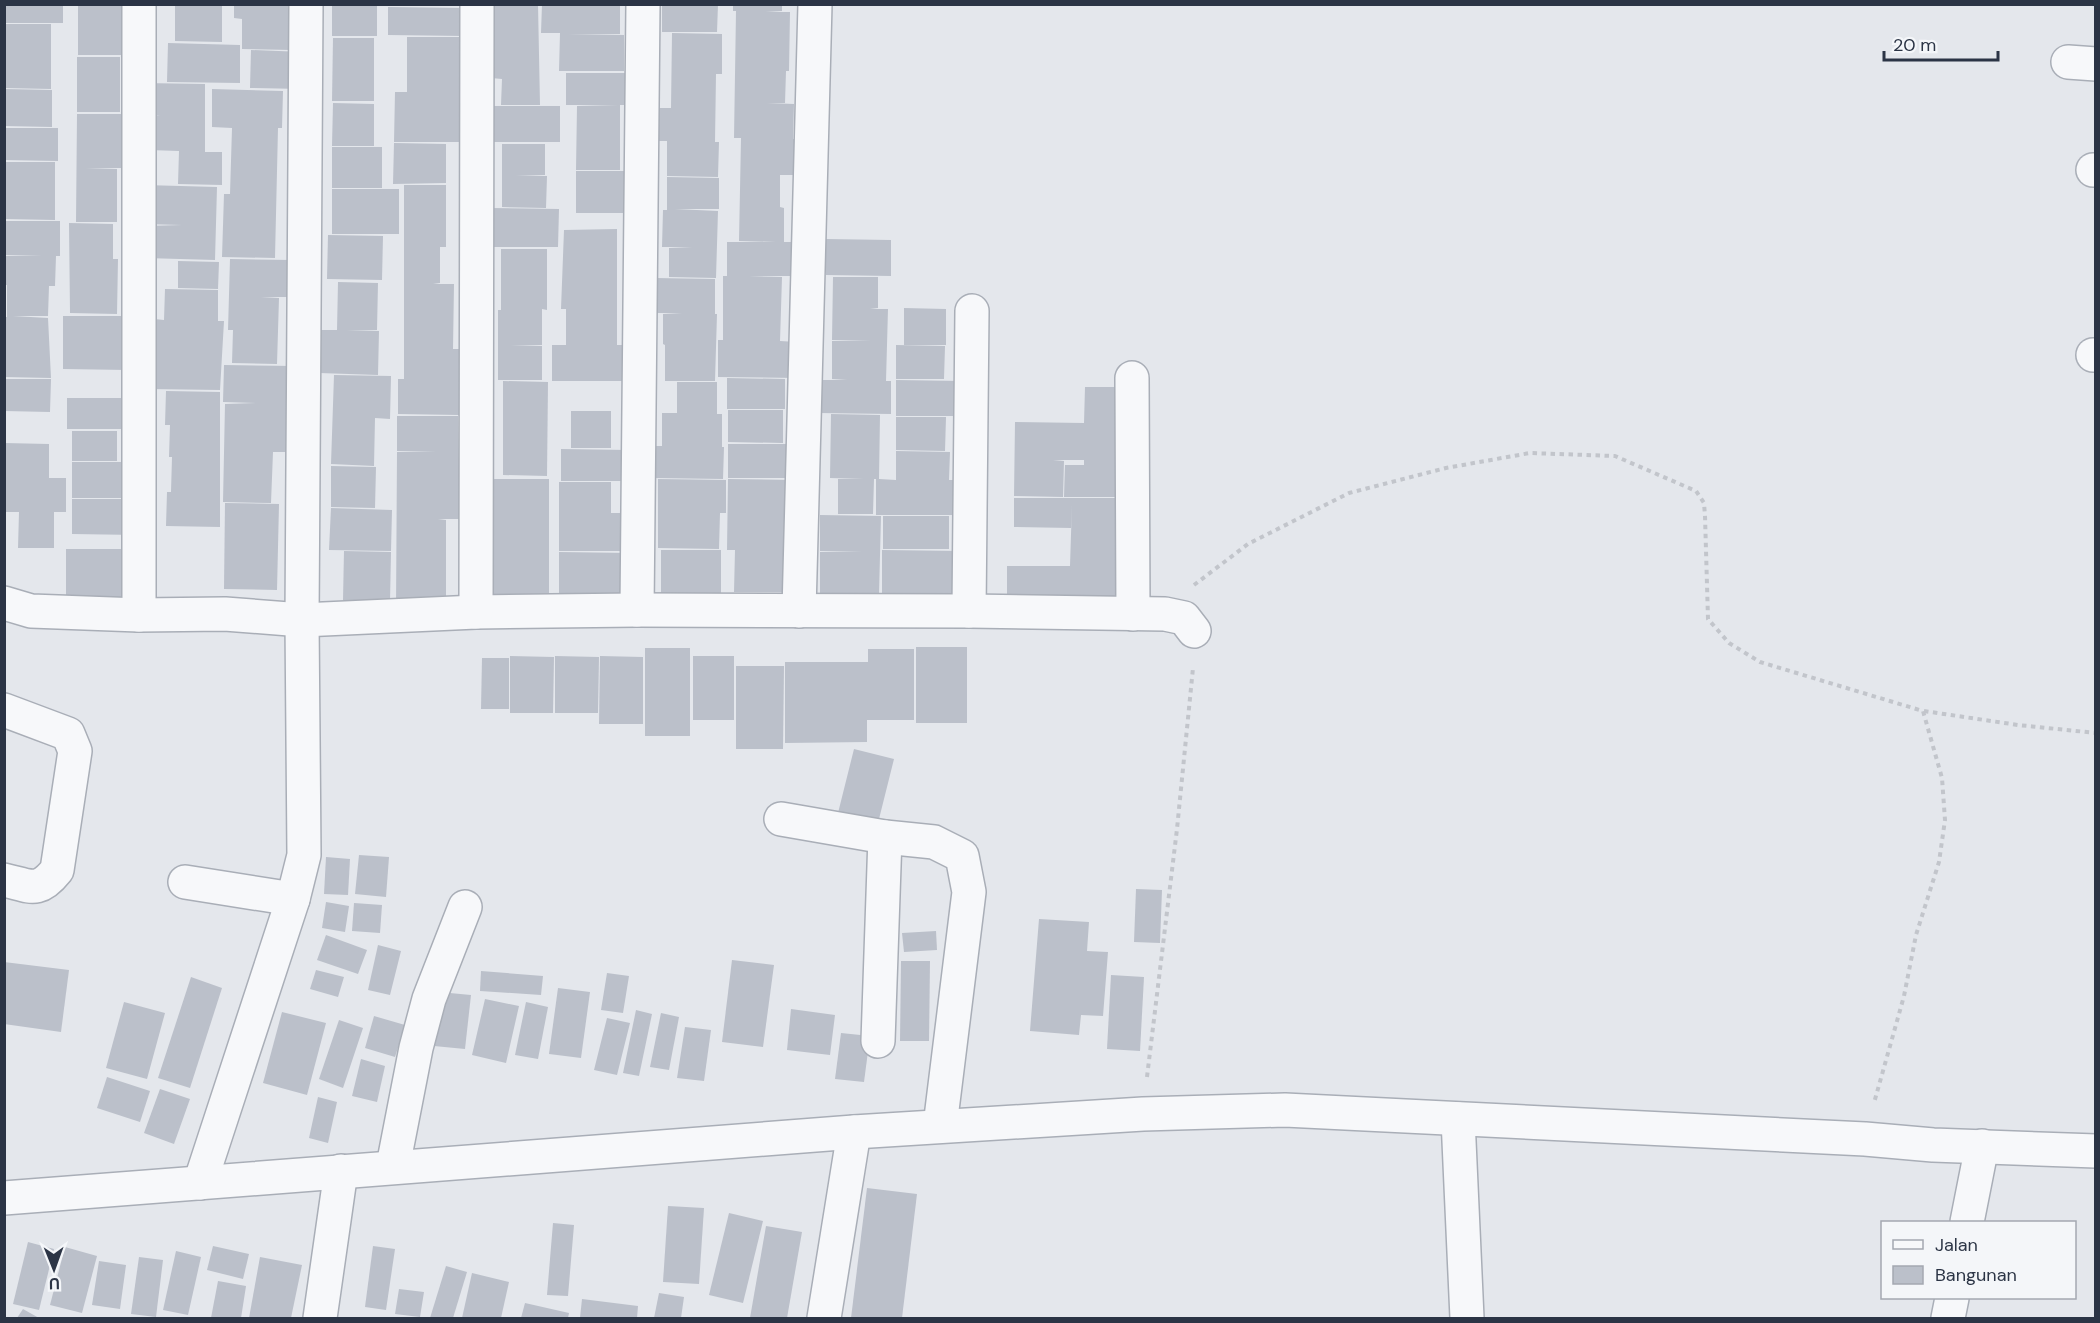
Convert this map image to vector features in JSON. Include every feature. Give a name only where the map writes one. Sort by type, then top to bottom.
[{"type":"street","points":[[139,4],[139,615]]},
{"type":"street","points":[[200,1183],[293,899],[304,855],[302,620],[306,4]]},
{"type":"street","points":[[476,612],[477,4]]},
{"type":"street","points":[[637,610],[643,4]]},
{"type":"street","points":[[799,611],[815,4]]},
{"type":"street","points":[[969,611],[972,311]]},
{"type":"street","points":[[1132,378],[1133,614]]},
{"type":"street","points":[[4,603],[31,611],[139,615],[225,614],[302,620],[476,612],[637,610],[1165,614],[1184,618],[1194,631]]},
{"type":"street","points":[[4,710],[68,734],[75,751],[57,870],[47,883],[35,887],[4,880]]},
{"type":"street","points":[[781,819],[885,837],[934,842],[962,856],[969,892],[940,1126]]},
{"type":"street","points":[[878,1041],[885,837]]},
{"type":"street","points":[[186,882],[293,899]]},
{"type":"street","points":[[393,1167],[416,1048],[429,999],[465,908]]},
{"type":"street","points":[[4,1197],[940,1126],[1143,1114],[1285,1110],[2096,1151]]},
{"type":"street","points":[[1458,1119],[1467,1318]]},
{"type":"street","points":[[824,1318],[854,1132]]},
{"type":"street","points":[[1967,1221],[1982,1146]]},
{"type":"street","points":[[320,1318],[341,1171]]},
{"type":"street","points":[[1948,1318],[1952,1299]]},
{"type":"path","points":[[1165,614],[1186,591],[1248,544],[1349,493],[1446,468],[1530,453],[1616,456],[1696,491],[1704,503],[1708,619],[1729,643],[1760,662],[1923,711],[2018,725],[2096,733]]},
{"type":"path","points":[[1143,1114],[1177,828],[1196,643],[1194,631]]},
{"type":"path","points":[[1865,1139],[1904,996],[1916,935],[1939,862],[1945,819],[1942,778],[1923,711]]},
{"type":"building","points":[[4,4],[63,4],[63,23],[4,23]]},
{"type":"building","points":[[78,4],[132,4],[131,55],[78,55]]},
{"type":"building","points":[[175,4],[222,4],[222,42],[175,41]]},
{"type":"building","points":[[234,4],[291,4],[292,50],[242,49],[242,19],[234,18]]},
{"type":"building","points":[[332,4],[377,4],[377,36],[332,36]]},
{"type":"building","points":[[487,4],[538,4],[540,105],[501,105],[502,79],[491,78]]},
{"type":"building","points":[[542,4],[620,4],[620,34],[568,34],[624,35],[624,71],[559,71],[560,33],[541,33]]},
{"type":"building","points":[[662,4],[718,4],[717,32],[662,32]]},
{"type":"building","points":[[733,4],[782,4],[782,11],[766,12],[790,12],[789,71],[786,71],[785,103],[767,103],[794,104],[793,139],[801,139],[801,175],[780,175],[780,207],[784,208],[784,242],[798,242],[797,276],[749,276],[782,277],[780,341],[797,342],[797,378],[718,377],[718,340],[723,340],[723,276],[727,276],[727,242],[776,242],[739,241],[741,138],[734,138],[736,11],[733,11]]},
{"type":"building","points":[[388,7],[465,8],[464,36],[388,35]]},
{"type":"building","points":[[5,24],[51,24],[51,89],[4,88]]},
{"type":"building","points":[[672,33],[722,34],[722,74],[716,74],[715,142],[719,142],[718,177],[667,176],[667,141],[654,141],[655,108],[671,108]]},
{"type":"building","points":[[407,37],[467,37],[462,142],[394,142],[395,92],[407,92]]},
{"type":"building","points":[[333,38],[374,38],[374,101],[332,101]]},
{"type":"building","points":[[168,43],[240,45],[240,83],[167,82]]},
{"type":"building","points":[[251,50],[303,52],[302,89],[250,88]]},
{"type":"building","points":[[77,57],[120,57],[120,112],[77,112]]},
{"type":"building","points":[[566,73],[633,73],[633,105],[620,105],[620,170],[576,170],[577,106],[618,105],[566,105]]},
{"type":"building","points":[[142,83],[205,84],[205,152],[222,152],[222,185],[178,184],[179,151],[149,150],[150,116],[160,115],[141,115]]},
{"type":"building","points":[[4,89],[52,90],[52,127],[4,126]]},
{"type":"building","points":[[212,89],[283,91],[282,128],[278,128],[275,258],[222,257],[224,194],[230,194],[232,128],[212,127]]},
{"type":"building","points":[[333,103],[374,104],[374,146],[332,146]]},
{"type":"building","points":[[491,106],[560,106],[560,142],[491,142]]},
{"type":"building","points":[[77,114],[121,114],[121,168],[86,168],[117,169],[117,222],[76,222]]},
{"type":"building","points":[[4,128],[58,128],[58,161],[4,160]]},
{"type":"building","points":[[394,143],[446,144],[446,183],[393,184]]},
{"type":"building","points":[[502,144],[545,144],[545,175],[516,176],[547,176],[546,208],[502,207]]},
{"type":"building","points":[[332,147],[382,147],[382,188],[332,188]]},
{"type":"building","points":[[4,162],[55,162],[55,220],[4,219]]},
{"type":"building","points":[[576,171],[630,171],[630,213],[576,213]]},
{"type":"building","points":[[667,177],[719,178],[719,209],[675,209],[718,211],[716,278],[669,277],[669,248],[692,247],[662,247],[663,210],[667,210]]},
{"type":"building","points":[[144,185],[217,187],[215,260],[145,258],[146,226],[182,225],[143,224]]},
{"type":"building","points":[[404,185],[446,185],[446,247],[440,247],[440,283],[433,284],[454,284],[453,349],[459,349],[459,415],[398,414],[398,379],[404,379]]},
{"type":"building","points":[[332,189],[399,189],[399,234],[332,234]]},
{"type":"building","points":[[491,208],[559,209],[558,247],[491,247]]},
{"type":"building","points":[[4,221],[60,221],[60,256],[56,256],[55,286],[49,286],[48,316],[13,316],[48,318],[51,378],[4,377],[4,317],[7,317],[7,285],[4,285],[4,256],[42,256],[4,255]]},
{"type":"building","points":[[69,223],[113,224],[113,259],[118,259],[117,314],[70,313]]},
{"type":"building","points":[[617,229],[617,345],[631,345],[631,381],[552,381],[552,345],[566,345],[566,309],[561,309],[564,230]]},
{"type":"building","points":[[328,235],[383,236],[382,280],[327,279]]},
{"type":"building","points":[[826,239],[891,240],[891,276],[826,275]]},
{"type":"building","points":[[501,249],[547,249],[547,310],[542,309],[542,345],[511,345],[542,346],[542,380],[498,380]]},
{"type":"building","points":[[230,259],[291,260],[290,297],[261,297],[279,298],[277,364],[232,363],[233,330],[228,330]]},
{"type":"building","points":[[178,261],[219,262],[218,289],[178,288]]},
{"type":"building","points":[[833,277],[878,277],[878,308],[870,309],[888,309],[886,381],[891,381],[891,414],[819,413],[819,380],[847,380],[832,379],[832,341],[871,341],[832,340]]},
{"type":"building","points":[[655,278],[715,279],[715,314],[717,314],[715,381],[665,381],[663,314],[682,313],[655,313]]},
{"type":"building","points":[[338,282],[378,283],[377,330],[347,330],[379,331],[378,375],[319,373],[319,330],[337,330]]},
{"type":"building","points":[[165,289],[218,290],[218,321],[224,321],[220,390],[148,389],[154,319],[164,320]]},
{"type":"building","points":[[904,308],[946,309],[946,345],[904,345]]},
{"type":"building","points":[[63,316],[127,316],[127,370],[63,369]]},
{"type":"building","points":[[896,345],[945,346],[944,379],[896,379]]},
{"type":"building","points":[[224,365],[294,366],[297,452],[273,452],[271,503],[223,502],[225,404],[256,403],[223,402]]},
{"type":"building","points":[[334,375],[391,376],[390,419],[375,418],[374,466],[331,464]]},
{"type":"building","points":[[727,378],[785,379],[785,409],[727,409]]},
{"type":"building","points":[[4,379],[51,379],[50,412],[4,411]]},
{"type":"building","points":[[896,380],[962,381],[961,416],[896,416]]},
{"type":"building","points":[[503,381],[548,382],[547,476],[503,475]]},
{"type":"building","points":[[677,382],[717,382],[717,414],[722,414],[723,479],[654,478],[655,446],[662,446],[662,413],[677,413]]},
{"type":"building","points":[[1085,387],[1128,387],[1121,497],[1064,497],[1065,465],[1084,465],[1084,460],[1053,460],[1064,461],[1063,497],[1014,496],[1015,422],[1084,423]]},
{"type":"building","points":[[166,391],[220,392],[220,527],[166,526],[167,492],[171,492],[172,457],[169,457],[170,425],[165,425]]},
{"type":"building","points":[[67,398],[124,398],[124,429],[67,429]]},
{"type":"building","points":[[728,410],[783,410],[783,443],[728,442]]},
{"type":"building","points":[[571,411],[611,411],[611,448],[571,448]]},
{"type":"building","points":[[831,414],[880,415],[879,479],[896,480],[896,451],[950,452],[949,480],[955,480],[954,515],[876,515],[876,479],[874,479],[873,514],[838,514],[838,479],[864,479],[830,478]]},
{"type":"building","points":[[397,416],[458,416],[460,519],[438,519],[446,520],[446,610],[396,610],[397,452],[436,451],[397,451]]},
{"type":"building","points":[[896,417],[946,417],[945,451],[896,450]]},
{"type":"building","points":[[72,431],[117,431],[117,461],[72,461]]},
{"type":"building","points":[[4,443],[49,444],[49,478],[66,478],[66,512],[54,512],[54,548],[18,548],[19,512],[4,512]]},
{"type":"building","points":[[728,444],[796,444],[795,478],[728,478]]},
{"type":"building","points":[[561,449],[628,450],[628,481],[561,481]]},
{"type":"building","points":[[72,462],[137,462],[137,498],[72,498]]},
{"type":"building","points":[[331,466],[376,467],[375,508],[331,507]]},
{"type":"building","points":[[492,479],[549,479],[549,595],[492,595]]},
{"type":"building","points":[[658,479],[726,480],[726,513],[720,513],[719,549],[658,548]]},
{"type":"building","points":[[728,479],[794,480],[784,592],[734,592],[735,550],[727,550]]},
{"type":"building","points":[[559,482],[611,482],[611,513],[622,513],[622,551],[559,551]]},
{"type":"building","points":[[1014,498],[1122,498],[1125,612],[1007,609],[1007,566],[1070,566],[1072,503],[1071,528],[1014,527]]},
{"type":"building","points":[[72,499],[138,499],[137,535],[72,534]]},
{"type":"building","points":[[225,503],[279,504],[277,590],[224,589]]},
{"type":"building","points":[[331,508],[392,510],[391,551],[329,550]]},
{"type":"building","points":[[820,515],[881,516],[879,595],[820,594],[820,552],[862,552],[820,551]]},
{"type":"building","points":[[883,516],[949,516],[949,549],[883,549]]},
{"type":"building","points":[[66,549],[130,549],[130,599],[66,599]]},
{"type":"building","points":[[661,550],[721,550],[721,603],[661,602]]},
{"type":"building","points":[[882,550],[962,551],[962,598],[882,598]]},
{"type":"building","points":[[344,551],[391,552],[390,601],[343,600]]},
{"type":"building","points":[[559,552],[630,553],[630,600],[559,600]]},
{"type":"building","points":[[916,647],[967,647],[967,723],[916,723]]},
{"type":"building","points":[[645,648],[690,648],[690,736],[645,736]]},
{"type":"building","points":[[868,649],[914,649],[914,720],[867,720],[867,742],[785,743],[785,662],[868,662]]},
{"type":"building","points":[[510,656],[554,657],[553,713],[510,713]]},
{"type":"building","points":[[555,656],[599,657],[598,713],[555,713]]},
{"type":"building","points":[[600,656],[643,657],[643,724],[599,724]]},
{"type":"building","points":[[693,656],[734,656],[734,720],[693,720]]},
{"type":"building","points":[[482,658],[509,658],[509,709],[481,709]]},
{"type":"building","points":[[736,666],[784,666],[783,749],[736,749]]},
{"type":"building","points":[[854,749],[894,759],[878,823],[838,813]]},
{"type":"building","points":[[359,855],[389,857],[386,897],[355,894]]},
{"type":"building","points":[[326,857],[350,859],[348,895],[324,894]]},
{"type":"building","points":[[1136,889],[1162,890],[1160,943],[1134,942]]},
{"type":"building","points":[[326,902],[349,906],[345,932],[322,928]]},
{"type":"building","points":[[354,903],[382,905],[380,933],[352,931]]},
{"type":"building","points":[[1039,919],[1089,922],[1087,951],[1108,952],[1103,1016],[1081,1015],[1079,1035],[1030,1031]]},
{"type":"building","points":[[936,931],[937,950],[904,952],[902,933]]},
{"type":"building","points":[[326,935],[367,950],[358,974],[317,960]]},
{"type":"building","points":[[378,945],[401,951],[390,995],[368,990]]},
{"type":"building","points":[[732,960],[774,965],[763,1047],[722,1042]]},
{"type":"building","points":[[901,961],[930,961],[929,1041],[900,1041]]},
{"type":"building","points":[[4,962],[69,970],[61,1032],[4,1024]]},
{"type":"building","points":[[316,970],[344,977],[338,997],[310,989]]},
{"type":"building","points":[[481,971],[543,976],[541,995],[480,991]]},
{"type":"building","points":[[607,973],[629,976],[623,1013],[601,1010]]},
{"type":"building","points":[[1111,975],[1144,977],[1140,1051],[1107,1049]]},
{"type":"building","points":[[191,977],[222,988],[190,1088],[158,1078]]},
{"type":"building","points":[[558,988],[590,992],[581,1058],[549,1054]]},
{"type":"building","points":[[439,992],[471,995],[465,1049],[434,1046]]},
{"type":"building","points":[[485,999],[519,1006],[506,1063],[472,1055]]},
{"type":"building","points":[[124,1002],[165,1013],[147,1079],[106,1068]]},
{"type":"building","points":[[526,1002],[548,1007],[538,1059],[515,1055]]},
{"type":"building","points":[[791,1009],[835,1015],[830,1055],[787,1050]]},
{"type":"building","points":[[636,1010],[652,1014],[639,1076],[623,1073]]},
{"type":"building","points":[[282,1012],[326,1023],[307,1095],[263,1083]]},
{"type":"building","points":[[661,1013],[679,1017],[669,1070],[650,1067]]},
{"type":"building","points":[[374,1016],[405,1025],[395,1057],[365,1048]]},
{"type":"building","points":[[607,1018],[630,1023],[617,1075],[594,1070]]},
{"type":"building","points":[[339,1020],[363,1028],[343,1088],[319,1079]]},
{"type":"building","points":[[685,1027],[711,1030],[704,1081],[677,1078]]},
{"type":"building","points":[[841,1033],[870,1036],[864,1082],[835,1079]]},
{"type":"building","points":[[361,1059],[385,1066],[377,1102],[352,1096]]},
{"type":"building","points":[[107,1077],[150,1091],[140,1122],[97,1108]]},
{"type":"building","points":[[160,1089],[190,1099],[174,1144],[144,1133]]},
{"type":"building","points":[[318,1097],[337,1102],[328,1143],[309,1138]]},
{"type":"building","points":[[867,1188],[917,1194],[902,1318],[851,1318]]},
{"type":"building","points":[[668,1206],[704,1208],[699,1284],[663,1282]]},
{"type":"building","points":[[729,1213],[763,1221],[743,1303],[709,1295]]},
{"type":"building","points":[[553,1223],[574,1225],[568,1296],[547,1295]]},
{"type":"building","points":[[766,1226],[802,1232],[787,1318],[750,1318]]},
{"type":"building","points":[[28,1242],[54,1249],[39,1310],[13,1304]]},
{"type":"building","points":[[213,1246],[249,1254],[243,1279],[207,1270]]},
{"type":"building","points":[[373,1246],[395,1249],[386,1310],[365,1307]]},
{"type":"building","points":[[65,1247],[97,1256],[82,1313],[50,1305]]},
{"type":"building","points":[[176,1251],[201,1257],[188,1315],[163,1310]]},
{"type":"building","points":[[139,1257],[163,1260],[156,1317],[131,1314]]},
{"type":"building","points":[[260,1257],[302,1265],[291,1318],[249,1318]]},
{"type":"building","points":[[99,1261],[126,1265],[120,1309],[92,1305]]},
{"type":"building","points":[[446,1266],[467,1272],[453,1318],[430,1318]]},
{"type":"building","points":[[472,1273],[509,1282],[501,1318],[462,1318]]},
{"type":"building","points":[[218,1281],[246,1286],[241,1318],[211,1318]]},
{"type":"building","points":[[399,1289],[424,1292],[420,1317],[395,1314]]},
{"type":"building","points":[[659,1293],[684,1297],[681,1318],[654,1318]]},
{"type":"building","points":[[582,1299],[638,1306],[637,1318],[580,1318]]},
{"type":"building","points":[[525,1303],[569,1313],[568,1318],[521,1318]]},
{"type":"building","points":[[23,1309],[39,1318],[17,1318]]}]
